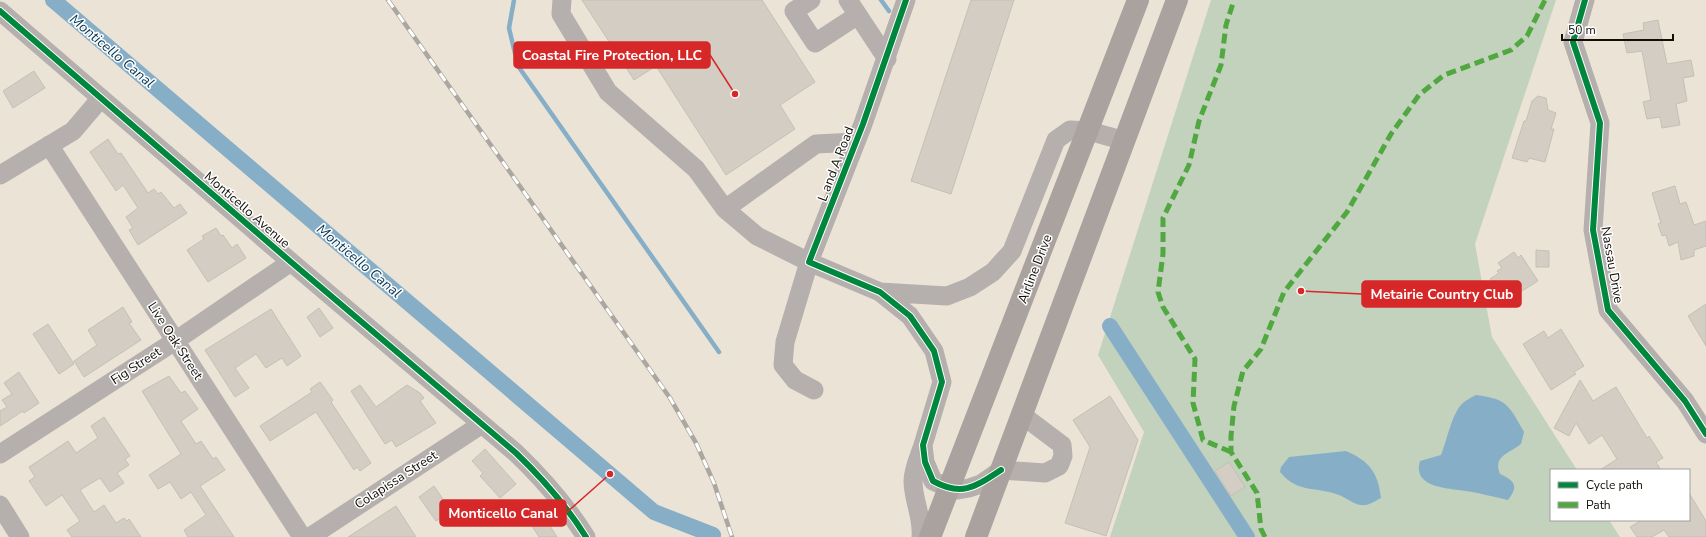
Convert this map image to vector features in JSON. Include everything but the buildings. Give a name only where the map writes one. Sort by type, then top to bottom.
[{"type":"highway","name":"Airline Drive","points":[[930,537],[1138,0]]},
{"type":"highway","points":[[976,537],[1177,0]]},
{"type":"street","points":[[562,0],[562,14],[608,92],[696,169],[725,209],[757,236],[809,262],[880,292],[910,316],[934,351],[942,382],[915,469],[913,482],[921,519],[921,537]]},
{"type":"street","points":[[811,0],[794,11],[815,43],[853,7],[886,59]]},
{"type":"street","name":"L and A Road","points":[[814,390],[794,380],[783,366],[785,342],[809,262],[856,142],[906,0]]},
{"type":"street","name":"Nassau Drive","points":[[1586,0],[1574,42],[1600,123],[1593,230],[1608,310],[1684,402],[1706,434]]},
{"type":"street","name":"Monticello Avenue","points":[[0,11],[291,262],[516,453],[546,482],[570,512],[586,537]]},
{"type":"street","points":[[0,175],[73,131],[101,98]]},
{"type":"street","points":[[880,292],[947,296],[970,287],[993,272],[1012,251],[1056,140],[1070,130],[1088,131],[1125,141]]},
{"type":"street","points":[[725,209],[816,144],[856,142]]},
{"type":"street","name":"Live Oak Street","points":[[48,145],[302,537]]},
{"type":"street","name":"Fig Street","points":[[0,454],[175,341],[291,262]]},
{"type":"street","points":[[923,445],[926,462],[933,481],[958,490],[981,484],[1001,470],[1045,473],[1059,466],[1063,456],[1062,445],[1022,414]]},
{"type":"street","name":"Colapissa Street","points":[[310,537],[482,424]]},
{"type":"street","points":[[0,505],[20,537]]},
{"type":"green space","points":[[1211,0],[1556,0],[1475,244],[1492,337],[1576,469],[1550,469],[1550,521],[1610,521],[1620,537],[1110,537],[1144,432],[1098,355]]},
{"type":"water","points":[[1476,395],[1495,399],[1506,405],[1515,416],[1524,432],[1521,444],[1503,456],[1498,463],[1500,474],[1514,484],[1514,491],[1508,500],[1433,485],[1426,482],[1421,477],[1419,470],[1420,461],[1441,455],[1450,427],[1459,407],[1464,402]]},
{"type":"water","points":[[1346,451],[1361,459],[1371,468],[1378,481],[1381,498],[1367,505],[1361,505],[1331,492],[1301,487],[1287,479],[1280,472],[1281,467],[1289,457]]},
{"type":"waterway","name":"Monticello Canal","points":[[53,0],[654,512],[713,535]]},
{"type":"waterway","points":[[514,0],[509,28],[518,66],[719,352]]},
{"type":"waterway","points":[[881,0],[889,11]]},
{"type":"waterway","points":[[1110,326],[1247,537]]},
{"type":"railway","points":[[388,0],[670,398],[696,443],[714,483],[732,537]]},
{"type":"marked path","points":[[1231,452],[1203,440],[1193,403],[1195,359],[1163,307],[1158,292],[1163,254],[1163,218],[1189,165],[1199,121],[1221,65],[1226,25],[1234,0]]},
{"type":"marked path","points":[[1265,537],[1261,529],[1257,493],[1231,452],[1231,436],[1234,406],[1243,371],[1261,349],[1284,292],[1347,212],[1391,134],[1419,95],[1444,75],[1511,50],[1527,36],[1545,0]]},
{"type":"cycle path","points":[[906,0],[863,124],[809,262],[880,292],[910,316],[934,351],[942,382],[923,445],[925,462],[933,481],[943,486],[952,488],[968,488],[1001,470]]},
{"type":"cycle path","points":[[1585,0],[1573,42],[1600,123],[1593,230],[1608,310],[1685,401],[1706,434]]},
{"type":"cycle path","points":[[0,11],[291,262],[516,453],[554,493],[586,537]]},
{"type":"place","name":"Coastal Fire Protection, LLC","points":[[735,94]]},
{"type":"place","name":"Metairie Country Club","points":[[1301,291]]},
{"type":"place","name":"Monticello Canal","points":[[610,474]]}]
